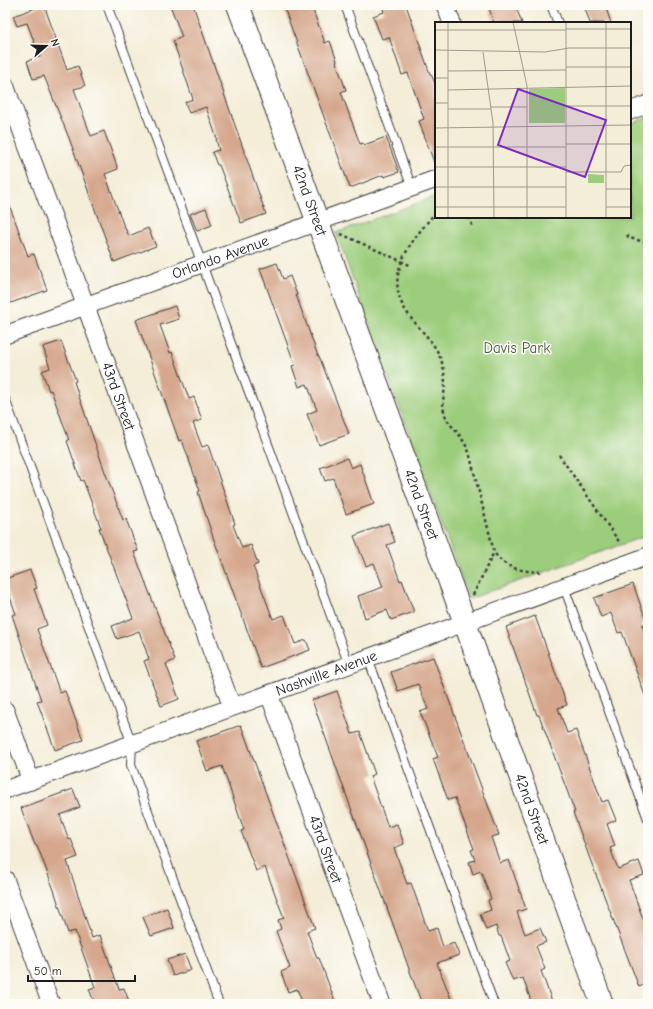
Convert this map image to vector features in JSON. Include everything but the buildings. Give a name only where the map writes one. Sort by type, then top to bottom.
[{"type":"street","name":"42nd Street","points":[[238,5],[602,1004]]},
{"type":"street","points":[[445,5],[452,22]]},
{"type":"street","name":"43rd Street","points":[[5,85],[232,707]]},
{"type":"street","points":[[631,111],[648,104]]},
{"type":"street","name":"Orlando Avenue","points":[[5,335],[435,179]]},
{"type":"street","name":"Nashville Avenue","points":[[5,790],[648,556]]},
{"type":"street","name":"43rd Street","points":[[269,694],[382,1004]]},
{"type":"street","points":[[5,710],[31,780]]},
{"type":"street","points":[[5,879],[51,1004]]},
{"type":"lane","points":[[107,5],[349,665]]},
{"type":"lane","points":[[345,5],[412,188]]},
{"type":"lane","points":[[551,5],[558,22]]},
{"type":"lane","points":[[5,399],[132,744],[131,765],[219,1004]]},
{"type":"lane","points":[[564,586],[648,819]]},
{"type":"lane","points":[[368,658],[494,1004]]},
{"type":"path","points":[[435,213],[418,232],[401,261],[398,273],[398,286],[401,300],[406,311],[433,342],[442,361],[444,372],[443,410],[446,419],[463,440],[469,452],[494,552],[498,559],[508,566],[527,571],[542,572]]},
{"type":"path","points":[[469,218],[473,228]]},
{"type":"path","points":[[339,233],[412,266]]},
{"type":"path","points":[[628,235],[629,238],[645,242],[648,250]]},
{"type":"path","points":[[559,454],[620,543]]},
{"type":"path","points":[[472,597],[494,552]]},
{"type":"green space","name":"Davis Park","points":[[648,117],[648,535],[469,599],[336,233],[435,196],[435,218],[631,218],[631,124]]}]
